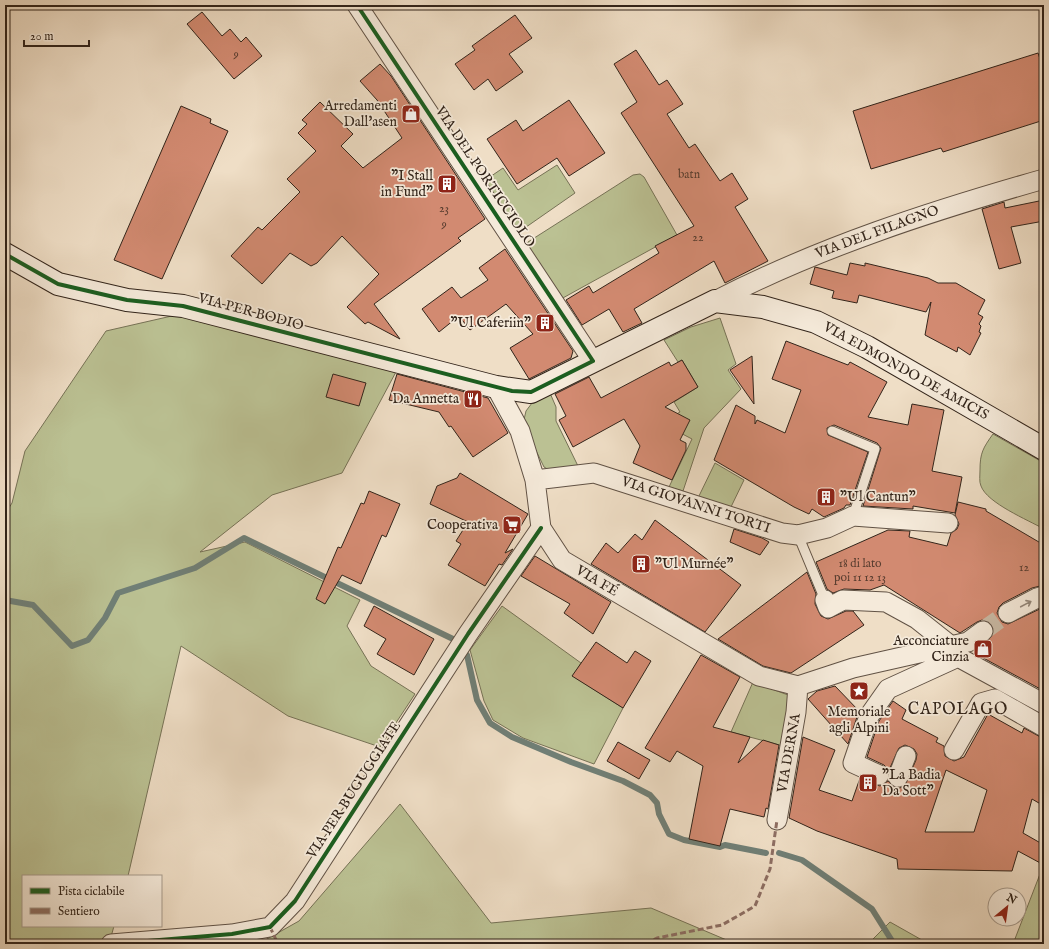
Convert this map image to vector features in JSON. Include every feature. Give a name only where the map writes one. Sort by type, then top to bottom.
[{"type":"street","name":"VIA DEL PORTICCIOLO","points":[[358,5],[593,362]]},
{"type":"street","name":"VIA DEL FILAGNO","points":[[715,301],[798,261],[950,206],[1044,179]]},
{"type":"street","name":"VIA PER BODIO","points":[[5,254],[58,284],[127,300],[183,306],[496,387]]},
{"type":"street","points":[[496,387],[531,392],[715,301]]},
{"type":"street","name":"VIA EDMONDO DE AMICIS","points":[[715,301],[763,307],[816,322],[866,347],[1044,449]]},
{"type":"street","name":"VIA FÉ","points":[[496,387],[520,431],[535,480],[541,528],[562,560],[759,676],[798,686]]},
{"type":"street","name":"VIA GIOVANNI TORTI","points":[[535,480],[594,472],[782,533],[798,536],[828,528],[853,516],[948,523]]},
{"type":"street","name":"VIA PER BUGUGGIATE","points":[[111,944],[232,934],[270,926],[295,901],[464,640],[541,528]]},
{"type":"street","points":[[1008,613],[1044,596]]},
{"type":"street","points":[[825,600],[828,608],[843,600],[886,602],[917,619],[955,651],[1044,704]]},
{"type":"street","points":[[906,756],[889,776],[853,763],[869,716],[888,689],[955,651],[983,631]]},
{"type":"street","points":[[798,686],[853,668],[955,651]]},
{"type":"street","name":"VIA DERNA","points":[[777,820],[796,712],[798,686]]},
{"type":"street","points":[[954,750],[981,703],[994,700],[1044,727]]},
{"type":"lane","points":[[832,431],[875,449],[853,516]]},
{"type":"lane","points":[[798,536],[825,600]]},
{"type":"green space","points":[[557,165],[575,193],[519,232],[484,181],[503,168],[518,190]]},
{"type":"green space","points":[[640,174],[644,177],[677,235],[561,299],[527,246],[528,242],[633,175]]},
{"type":"green space","points":[[176,315],[397,370],[342,473],[272,495],[200,552],[245,542],[360,600],[347,626],[371,666],[415,694],[380,747],[288,716],[181,646],[128,875],[22,875],[22,927],[114,927],[109,944],[5,944],[5,514],[12,503],[25,451],[106,331]]},
{"type":"green space","points":[[720,318],[736,364],[728,370],[741,389],[704,428],[683,491],[669,487],[692,439],[669,427],[668,419],[680,412],[674,402],[698,387],[682,360],[678,362],[664,340],[691,327]]},
{"type":"green space","points":[[550,393],[556,407],[556,421],[578,466],[551,471],[544,467],[523,424],[526,411],[532,403]]},
{"type":"green space","points":[[993,434],[1044,463],[1044,529],[999,505],[991,499],[981,486],[981,455],[984,447]]},
{"type":"green space","points":[[715,463],[744,480],[730,509],[698,498]]},
{"type":"green space","points":[[502,606],[581,663],[573,676],[623,708],[594,764],[523,738],[493,720],[484,701],[470,650]]},
{"type":"green space","points":[[753,682],[788,695],[787,747],[731,732]]},
{"type":"green space","points":[[400,804],[491,923],[651,908],[736,944],[258,944],[299,921]]},
{"type":"green space","points":[[1040,874],[1044,875],[1044,944],[1013,944],[1020,927],[1027,927],[1027,908]]},
{"type":"green space","points":[[890,922],[929,944],[868,944]]},
{"type":"building","points":[[202,12],[222,36],[230,29],[241,42],[246,37],[262,56],[234,79],[187,24]]},
{"type":"building","points":[[515,15],[532,38],[509,54],[523,72],[496,91],[488,79],[474,90],[455,64],[475,50],[472,46]]},
{"type":"building","points":[[636,50],[659,85],[667,80],[683,104],[667,114],[689,148],[695,144],[720,181],[732,173],[748,199],[735,207],[768,261],[725,283],[714,261],[634,309],[642,323],[623,332],[609,309],[582,325],[566,300],[589,286],[593,293],[659,253],[655,246],[694,226],[621,113],[637,102],[614,64]]},
{"type":"building","points":[[1038,53],[1044,71],[1044,120],[943,152],[941,148],[871,169],[853,111]]},
{"type":"building","points":[[380,64],[391,76],[485,219],[458,238],[461,241],[374,304],[400,339],[368,322],[365,324],[347,307],[379,274],[342,236],[317,263],[311,266],[290,253],[262,284],[231,256],[258,227],[262,230],[300,192],[287,179],[316,151],[298,133],[307,124],[302,120],[320,102],[353,134],[341,146],[363,168],[402,138],[377,100],[360,81]]},
{"type":"building","points":[[569,100],[605,153],[569,176],[557,158],[517,184],[487,139],[516,120],[523,131]]},
{"type":"building","points":[[181,106],[211,119],[210,123],[228,131],[162,279],[114,260]]},
{"type":"building","points":[[1044,200],[1044,221],[1011,227],[1021,263],[999,269],[982,209],[1004,202],[1005,208]]},
{"type":"building","name":"\"Ul Caferiin\"","points":[[505,249],[573,351],[571,358],[529,379],[510,348],[533,334],[506,304],[470,330],[459,316],[439,332],[422,309],[452,287],[461,298],[488,280],[479,268]]},
{"type":"building","points":[[850,263],[865,266],[865,263],[928,278],[938,283],[956,283],[985,300],[978,314],[983,317],[979,324],[981,326],[979,332],[981,333],[970,355],[958,347],[957,352],[925,335],[931,302],[926,312],[859,295],[857,303],[832,298],[834,291],[810,284],[815,267],[847,275]]},
{"type":"building","points":[[786,341],[848,365],[850,362],[887,382],[868,417],[908,425],[912,404],[944,410],[932,471],[962,477],[955,513],[913,506],[913,509],[863,506],[881,448],[877,443],[834,425],[827,428],[828,435],[868,452],[850,505],[846,505],[844,508],[824,517],[812,509],[809,514],[794,507],[714,460],[736,405],[755,416],[755,424],[757,420],[785,433],[801,390],[772,379]]},
{"type":"building","points":[[752,356],[754,404],[730,370]]},
{"type":"building","points":[[682,360],[698,387],[665,407],[690,420],[680,440],[686,443],[686,450],[672,480],[633,463],[640,446],[624,419],[573,447],[559,420],[566,416],[555,394],[589,377],[601,398],[669,362],[671,366]]},
{"type":"building","points":[[333,374],[366,383],[359,406],[326,397]]},
{"type":"building","points":[[397,374],[488,398],[508,433],[473,457],[439,412],[389,400]]},
{"type":"building","points":[[460,473],[528,514],[505,553],[513,549],[502,565],[499,564],[485,586],[448,565],[461,544],[456,541],[468,522],[430,504],[437,486],[457,478]]},
{"type":"building","points":[[369,491],[400,504],[386,537],[382,535],[361,584],[342,575],[325,604],[316,599],[338,547],[341,548],[361,503],[364,504]]},
{"type":"building","points":[[958,502],[986,509],[986,511],[1044,545],[1044,585],[1032,588],[1003,603],[999,607],[997,613],[1002,622],[1008,624],[1044,607],[1044,691],[976,654],[980,647],[993,635],[992,625],[988,621],[982,620],[977,622],[960,633],[884,585],[870,590],[844,589],[833,593],[827,589],[816,562],[888,530],[910,531],[909,537],[947,546],[951,533],[957,529],[959,524],[955,515]]},
{"type":"building","points":[[655,520],[741,585],[705,632],[591,564],[606,543],[618,553],[635,534],[642,540]]},
{"type":"building","points":[[734,529],[762,538],[769,542],[760,555],[730,542]]},
{"type":"building","points":[[535,556],[611,602],[593,634],[564,613],[570,604],[521,576]]},
{"type":"building","points":[[807,572],[816,594],[815,604],[821,616],[828,619],[846,611],[853,611],[864,625],[791,673],[763,666],[718,639]]},
{"type":"building","points":[[374,606],[434,639],[414,675],[377,654],[386,639],[364,626]]},
{"type":"building","points":[[596,642],[627,663],[635,651],[651,661],[623,708],[572,676]]},
{"type":"building","points":[[701,655],[740,677],[713,727],[750,737],[738,763],[763,740],[779,745],[768,809],[766,808],[764,817],[730,809],[720,846],[689,839],[703,766],[677,751],[670,762],[645,748]]},
{"type":"building","points":[[835,686],[859,711],[848,744],[808,699],[817,691]]},
{"type":"building","points":[[893,701],[906,710],[902,719],[938,738],[936,742],[944,746],[945,756],[954,761],[964,757],[988,714],[1022,733],[1024,728],[1044,739],[1044,806],[1032,799],[1023,833],[1044,845],[1044,865],[1018,851],[1012,871],[898,869],[897,859],[817,831],[789,818],[803,737],[835,750],[819,790],[852,801],[860,778],[880,786],[888,781],[894,787],[900,788],[905,785],[916,760],[917,754],[914,749],[905,745],[899,748],[889,770],[884,765],[867,757],[879,721]],"holes":[[[946,770],[987,790],[974,832],[925,832]]]},
{"type":"building","points":[[618,742],[650,760],[639,779],[607,761]]},
{"type":"waterway","points":[[5,600],[33,605],[72,646],[88,640],[105,618],[118,593],[195,568],[244,538],[453,639]]},
{"type":"waterway","points":[[467,655],[477,700],[490,723],[512,737],[571,762],[623,781],[650,795],[657,803],[659,814],[669,834],[684,840],[720,847],[725,845],[766,853]]},
{"type":"waterway","points":[[779,853],[802,860],[872,909],[894,944]]},
{"type":"tunnel","points":[[983,631],[1008,613]]},
{"type":"marked path","points":[[646,944],[657,938],[722,925],[755,906],[770,869],[777,820]]},
{"type":"marked path","points":[[270,927],[278,944]]},
{"type":"cycle path","points":[[5,254],[58,284],[127,300],[183,306],[512,391],[531,392],[593,361],[357,5]]},
{"type":"cycle path","points":[[111,944],[232,934],[270,927],[295,901],[468,634],[541,528]]},
{"type":"place","name":"Arredamenti Dall'asen","points":[[411,114]]},
{"type":"place","name":"\"I Stall in Fund\"","points":[[447,184]]},
{"type":"place","name":"\"Ul Caferiin\"","points":[[545,323]]},
{"type":"place","name":"Da Annetta","points":[[473,399]]},
{"type":"place","name":"\"Ul Cantun\"","points":[[826,497]]},
{"type":"place","name":"Cooperativa","points":[[512,525]]},
{"type":"place","name":"\"Ul Murnée\"","points":[[641,564]]},
{"type":"place","name":"Acconciature Cinzia","points":[[983,649]]},
{"type":"place","name":"Memoriale agli Alpini","points":[[859,691]]},
{"type":"place","name":"\"La Badia Da Sott\"","points":[[868,783]]},
{"type":"district","name":"CAPOLAGO","points":[[958,710]]}]
